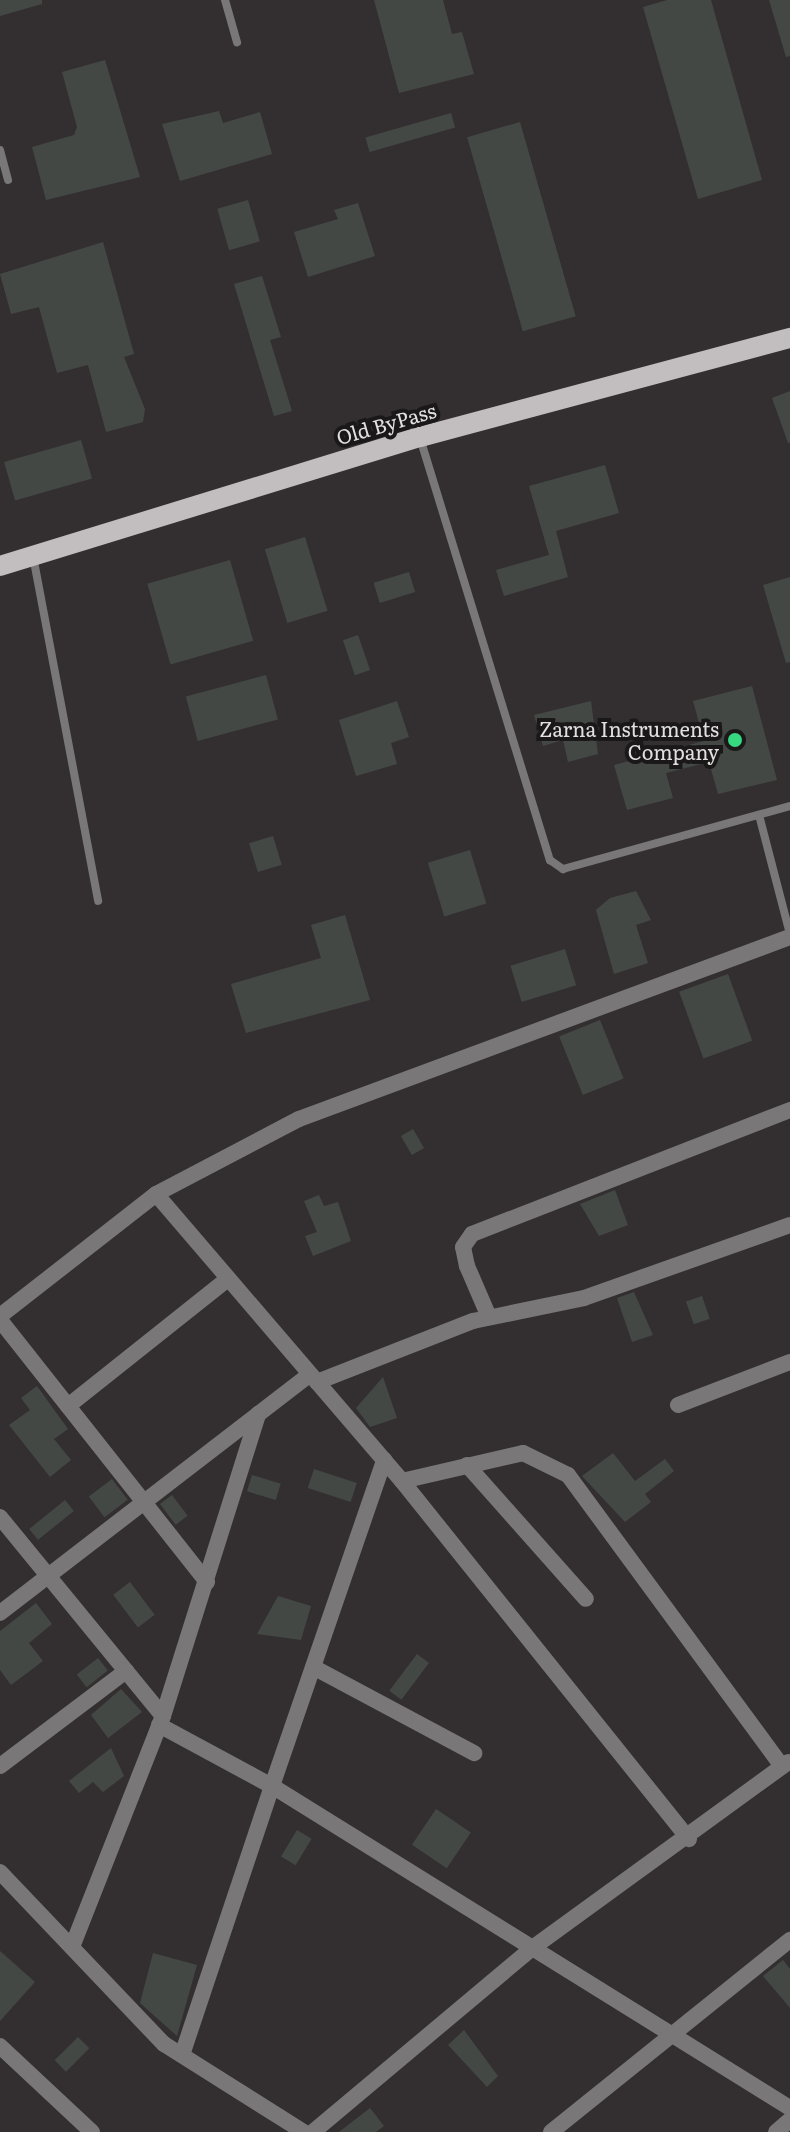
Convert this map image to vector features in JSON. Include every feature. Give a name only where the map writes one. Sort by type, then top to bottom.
[{"type":"main road","name":"Old ByPass","points":[[0,566],[420,437],[790,338]]},
{"type":"street","points":[[207,1582],[0,1318],[156,1194],[288,1124],[790,935]]},
{"type":"street","points":[[489,1317],[467,1266],[463,1247],[472,1234],[790,1110]]},
{"type":"street","points":[[156,1194],[225,1281],[402,1481],[689,1839]]},
{"type":"street","points":[[0,1613],[143,1500],[258,1414],[312,1379],[489,1317],[584,1298],[790,1225]]},
{"type":"street","points":[[68,1406],[225,1281]]},
{"type":"street","points":[[678,1405],[790,1362]]},
{"type":"street","points":[[72,1947],[161,1720],[258,1414]]},
{"type":"street","points":[[313,2132],[531,1949],[689,1839],[786,1763],[568,1475],[523,1453],[402,1481]]},
{"type":"street","points":[[182,2055],[384,1460]]},
{"type":"street","points":[[467,1465],[586,1599]]},
{"type":"street","points":[[0,1517],[126,1671],[161,1720],[790,2108]]},
{"type":"street","points":[[313,1667],[474,1753]]},
{"type":"street","points":[[0,1766],[126,1671]]},
{"type":"street","points":[[0,1872],[182,2055],[304,2132]]},
{"type":"street","points":[[551,2132],[669,2034],[790,1940]]},
{"type":"street","points":[[2,2051],[92,2132]]},
{"type":"street","points":[[776,2132],[790,2120]]},
{"type":"lane","points":[[225,0],[237,42]]},
{"type":"lane","points":[[0,150],[8,180]]},
{"type":"lane","points":[[420,437],[550,860],[563,869],[790,806]]},
{"type":"lane","points":[[33,556],[98,901]]},
{"type":"lane","points":[[759,815],[790,935]]},
{"type":"building","points":[[0,0],[42,0],[42,4],[0,16]]},
{"type":"building","points":[[374,0],[443,0],[452,34],[462,32],[474,74],[399,93]]},
{"type":"building","points":[[667,0],[711,0],[762,180],[698,199],[643,7]]},
{"type":"building","points":[[769,0],[790,0],[790,56],[786,57]]},
{"type":"building","points":[[105,60],[140,177],[46,200],[32,147],[74,135],[77,127],[62,72]]},
{"type":"building","points":[[219,111],[223,123],[260,112],[272,154],[180,181],[162,124]]},
{"type":"building","points":[[451,113],[455,127],[370,152],[365,138]]},
{"type":"building","points":[[520,122],[576,316],[523,331],[467,137]]},
{"type":"building","points":[[248,200],[260,241],[229,250],[217,209]]},
{"type":"building","points":[[358,203],[375,256],[308,277],[294,232],[338,219],[334,210]]},
{"type":"building","points":[[103,242],[134,354],[124,357],[145,409],[143,422],[106,432],[88,365],[57,373],[39,307],[11,314],[0,274]]},
{"type":"building","points":[[262,276],[281,337],[270,340],[292,411],[274,416],[234,284]]},
{"type":"building","points":[[790,391],[790,443],[788,443],[772,398]]},
{"type":"building","points":[[81,440],[92,478],[15,501],[4,462]]},
{"type":"building","points":[[605,465],[619,513],[556,531],[568,577],[504,596],[496,570],[549,555],[529,486]]},
{"type":"building","points":[[305,537],[328,611],[287,623],[265,549]]},
{"type":"building","points":[[230,560],[253,641],[170,664],[147,584]]},
{"type":"building","points":[[409,572],[415,592],[380,603],[374,583]]},
{"type":"building","points":[[790,577],[790,662],[786,663],[763,585]]},
{"type":"building","points":[[358,635],[370,670],[355,675],[343,640]]},
{"type":"building","points":[[266,675],[278,719],[198,741],[186,696]]},
{"type":"building","name":"Zarna Instruments Company","points":[[752,686],[777,780],[718,794],[709,762],[666,773],[673,798],[627,810],[614,765],[704,741],[693,701]]},
{"type":"building","points":[[397,701],[409,737],[391,743],[397,764],[356,776],[339,720]]},
{"type":"building","points":[[591,701],[598,754],[568,762],[563,740],[543,746],[534,715]]},
{"type":"building","points":[[273,836],[282,865],[258,872],[249,843]]},
{"type":"building","points":[[470,850],[486,904],[444,916],[428,863]]},
{"type":"building","points":[[636,891],[651,920],[636,925],[648,963],[614,974],[596,910],[610,898]]},
{"type":"building","points":[[345,915],[370,1000],[246,1033],[231,984],[321,958],[311,925]]},
{"type":"building","points":[[565,949],[576,985],[522,1002],[510,966]]},
{"type":"building","points":[[728,974],[752,1041],[703,1059],[679,992]]},
{"type":"building","points":[[600,1020],[624,1078],[583,1095],[559,1036]]},
{"type":"building","points":[[413,1129],[424,1148],[412,1155],[401,1136]]},
{"type":"building","points":[[615,1190],[628,1225],[599,1236],[580,1204]]},
{"type":"building","points":[[319,1195],[324,1206],[338,1202],[351,1241],[313,1256],[305,1236],[317,1232],[304,1201]]},
{"type":"building","points":[[634,1292],[653,1335],[632,1342],[617,1298]]},
{"type":"building","points":[[702,1296],[710,1319],[694,1324],[686,1302]]},
{"type":"building","points":[[383,1377],[397,1418],[370,1427],[356,1408]]},
{"type":"building","points":[[37,1386],[68,1429],[54,1439],[71,1460],[50,1477],[9,1425],[30,1410],[21,1398]]},
{"type":"building","points":[[613,1453],[635,1481],[665,1459],[674,1471],[645,1494],[651,1502],[625,1522],[582,1476]]},
{"type":"building","points":[[314,1469],[357,1483],[351,1502],[308,1488]]},
{"type":"building","points":[[252,1475],[281,1484],[276,1500],[247,1491]]},
{"type":"building","points":[[112,1479],[128,1500],[104,1517],[89,1496]]},
{"type":"building","points":[[172,1495],[188,1516],[176,1525],[160,1504]]},
{"type":"building","points":[[65,1500],[74,1511],[38,1540],[29,1529]]},
{"type":"building","points":[[130,1582],[155,1615],[138,1627],[113,1595]]},
{"type":"building","points":[[278,1596],[311,1606],[301,1640],[257,1634]]},
{"type":"building","points":[[36,1603],[52,1624],[29,1643],[43,1661],[11,1685],[0,1670],[0,1631]]},
{"type":"building","points":[[417,1654],[429,1663],[401,1700],[389,1691]]},
{"type":"building","points":[[98,1658],[108,1671],[87,1687],[77,1675]]},
{"type":"building","points":[[121,1689],[142,1712],[108,1738],[91,1715]]},
{"type":"building","points":[[111,1748],[124,1776],[103,1792],[93,1782],[79,1793],[69,1781]]},
{"type":"building","points":[[436,1809],[471,1832],[447,1868],[412,1845]]},
{"type":"building","points":[[297,1830],[312,1839],[296,1865],[281,1857]]},
{"type":"building","points":[[0,1951],[35,1982],[0,2021]]},
{"type":"building","points":[[153,1953],[197,1965],[177,2036],[140,2003]]},
{"type":"building","points":[[783,1960],[790,1969],[790,2008],[763,1976]]},
{"type":"building","points":[[464,2030],[498,2076],[487,2087],[448,2045]]},
{"type":"building","points":[[78,2037],[89,2048],[66,2072],[55,2060]]},
{"type":"building","points":[[370,2108],[384,2126],[376,2132],[339,2132]]},
{"type":"place","name":"Zarna Instruments Company","points":[[735,740]]}]
